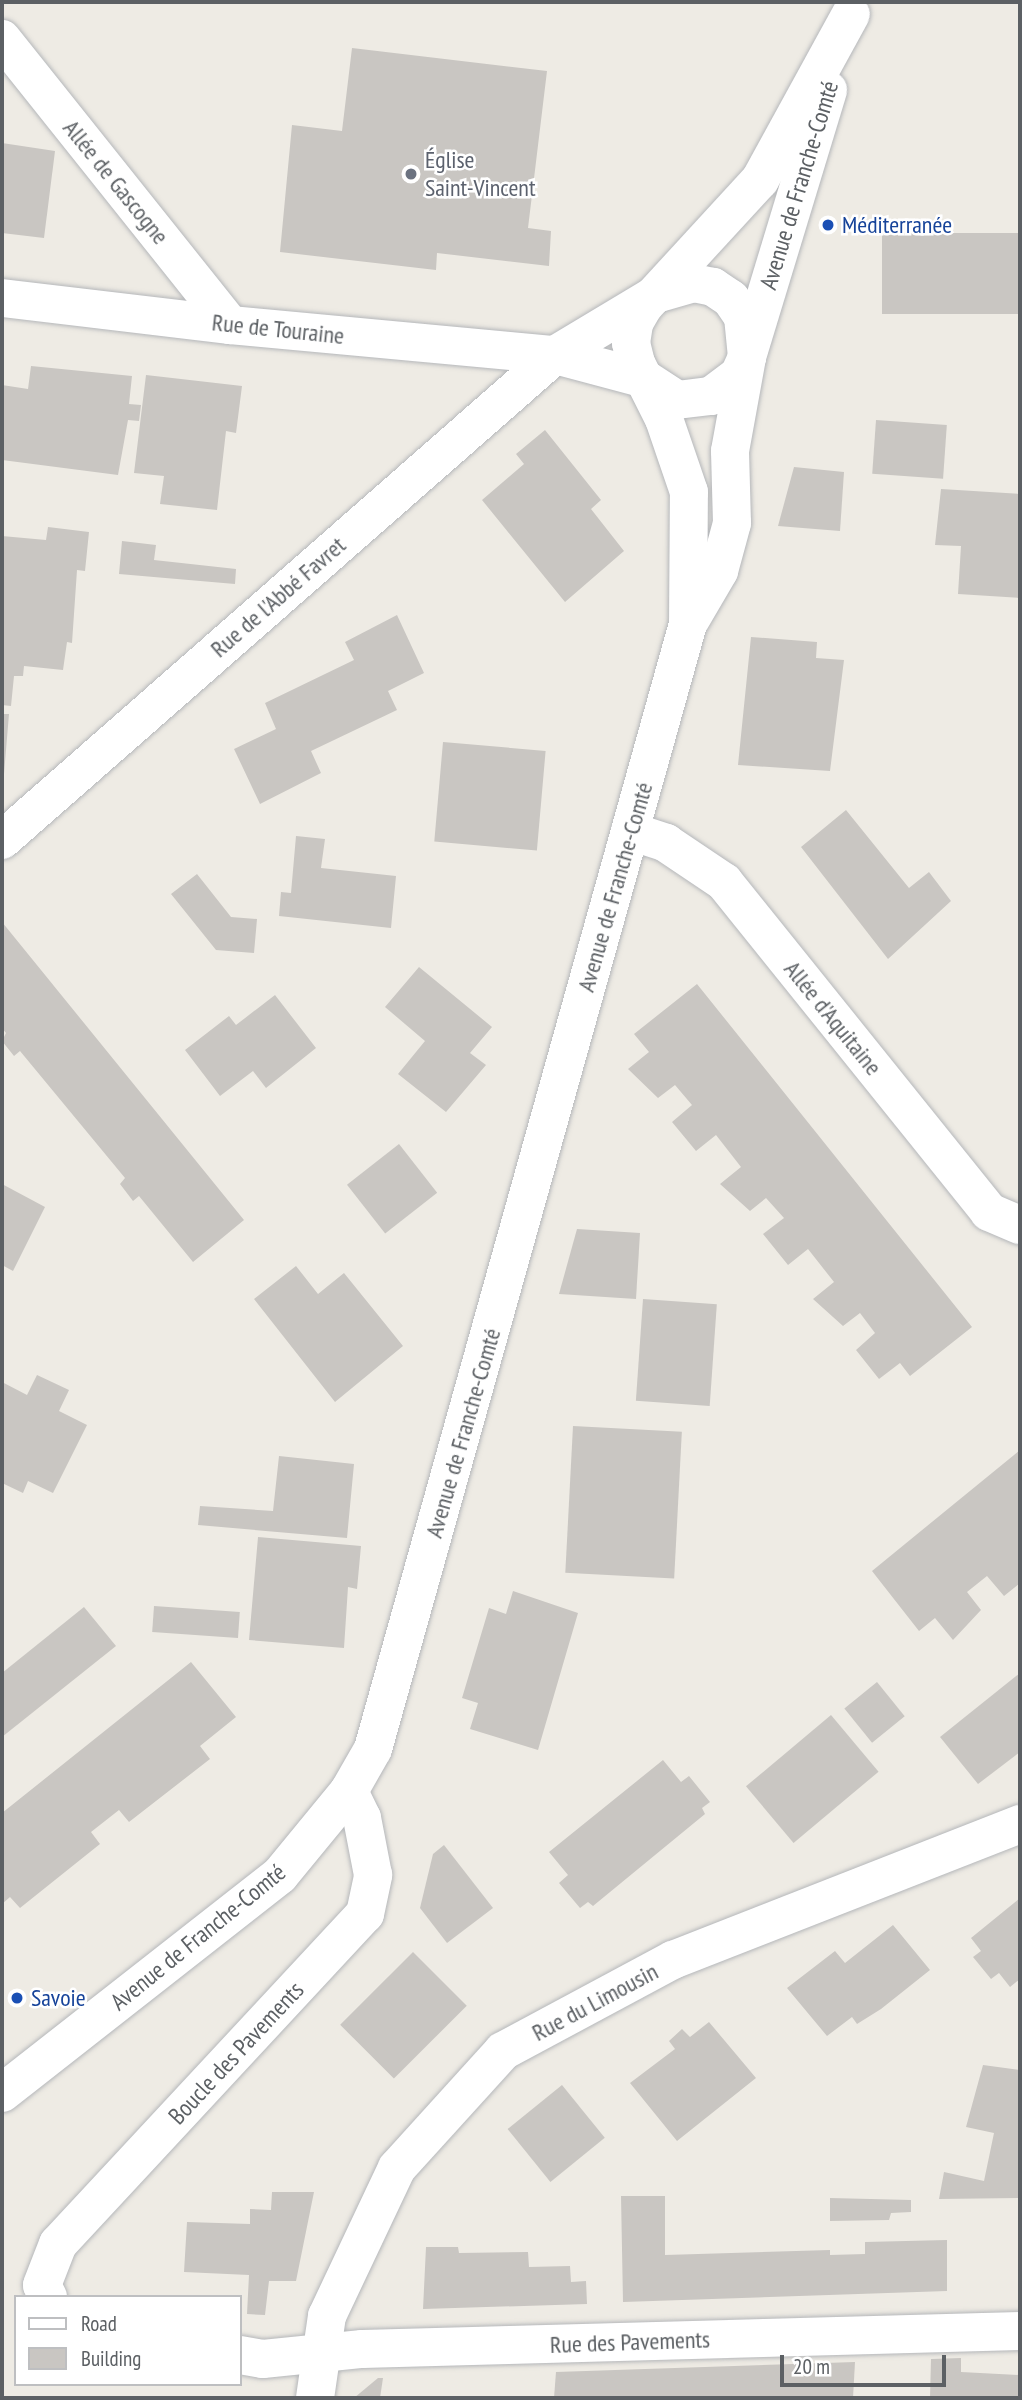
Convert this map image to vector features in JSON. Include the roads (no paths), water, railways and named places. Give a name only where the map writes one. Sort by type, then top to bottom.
[{"type":"street","name":"Avenue de Franche-Comté","points":[[688,624],[688,492],[645,379],[636,363],[633,333],[644,306],[760,180],[853,8]]},
{"type":"street","name":"Avenue de Franche-Comté","points":[[2,2093],[280,1875],[349,1791],[373,1749],[688,624],[719,571],[732,523],[730,452],[747,357],[853,8]]},
{"type":"street","name":"Allée de Gascogne","points":[[2,39],[230,325]]},
{"type":"street","name":"Avenue de Franche-Comté","points":[[645,379],[677,400],[711,396],[739,375],[747,357],[743,317],[731,299],[713,287],[694,283],[658,293]]},
{"type":"street","points":[[555,355],[658,293]]},
{"type":"street","name":"Rue de Touraine","points":[[2,298],[230,325],[555,355],[645,379]]},
{"type":"street","name":"Rue de l'Abbé Favret","points":[[2,840],[555,355]]},
{"type":"street","name":"Allée d'Aquitaine","points":[[630,831],[666,843],[723,882],[989,1212],[1020,1225]]},
{"type":"street","name":"Boucle des Pavements","points":[[47,2295],[42,2285],[58,2244],[365,1914],[373,1875],[362,1818],[349,1791]]},
{"type":"street","name":"Rue du Limousin","points":[[315,2398],[327,2316],[397,2168],[503,2051],[673,1960],[1020,1824]]},
{"type":"street","name":"Rue des Pavements","points":[[242,2355],[263,2359],[321,2351],[1020,2331]]},
{"type":"place","name":"Église Saint-Vincent","points":[[411,174]]},
{"type":"place","name":"Méditerranée","points":[[828,225]]},
{"type":"place","name":"Savoie","points":[[17,1998]]}]
